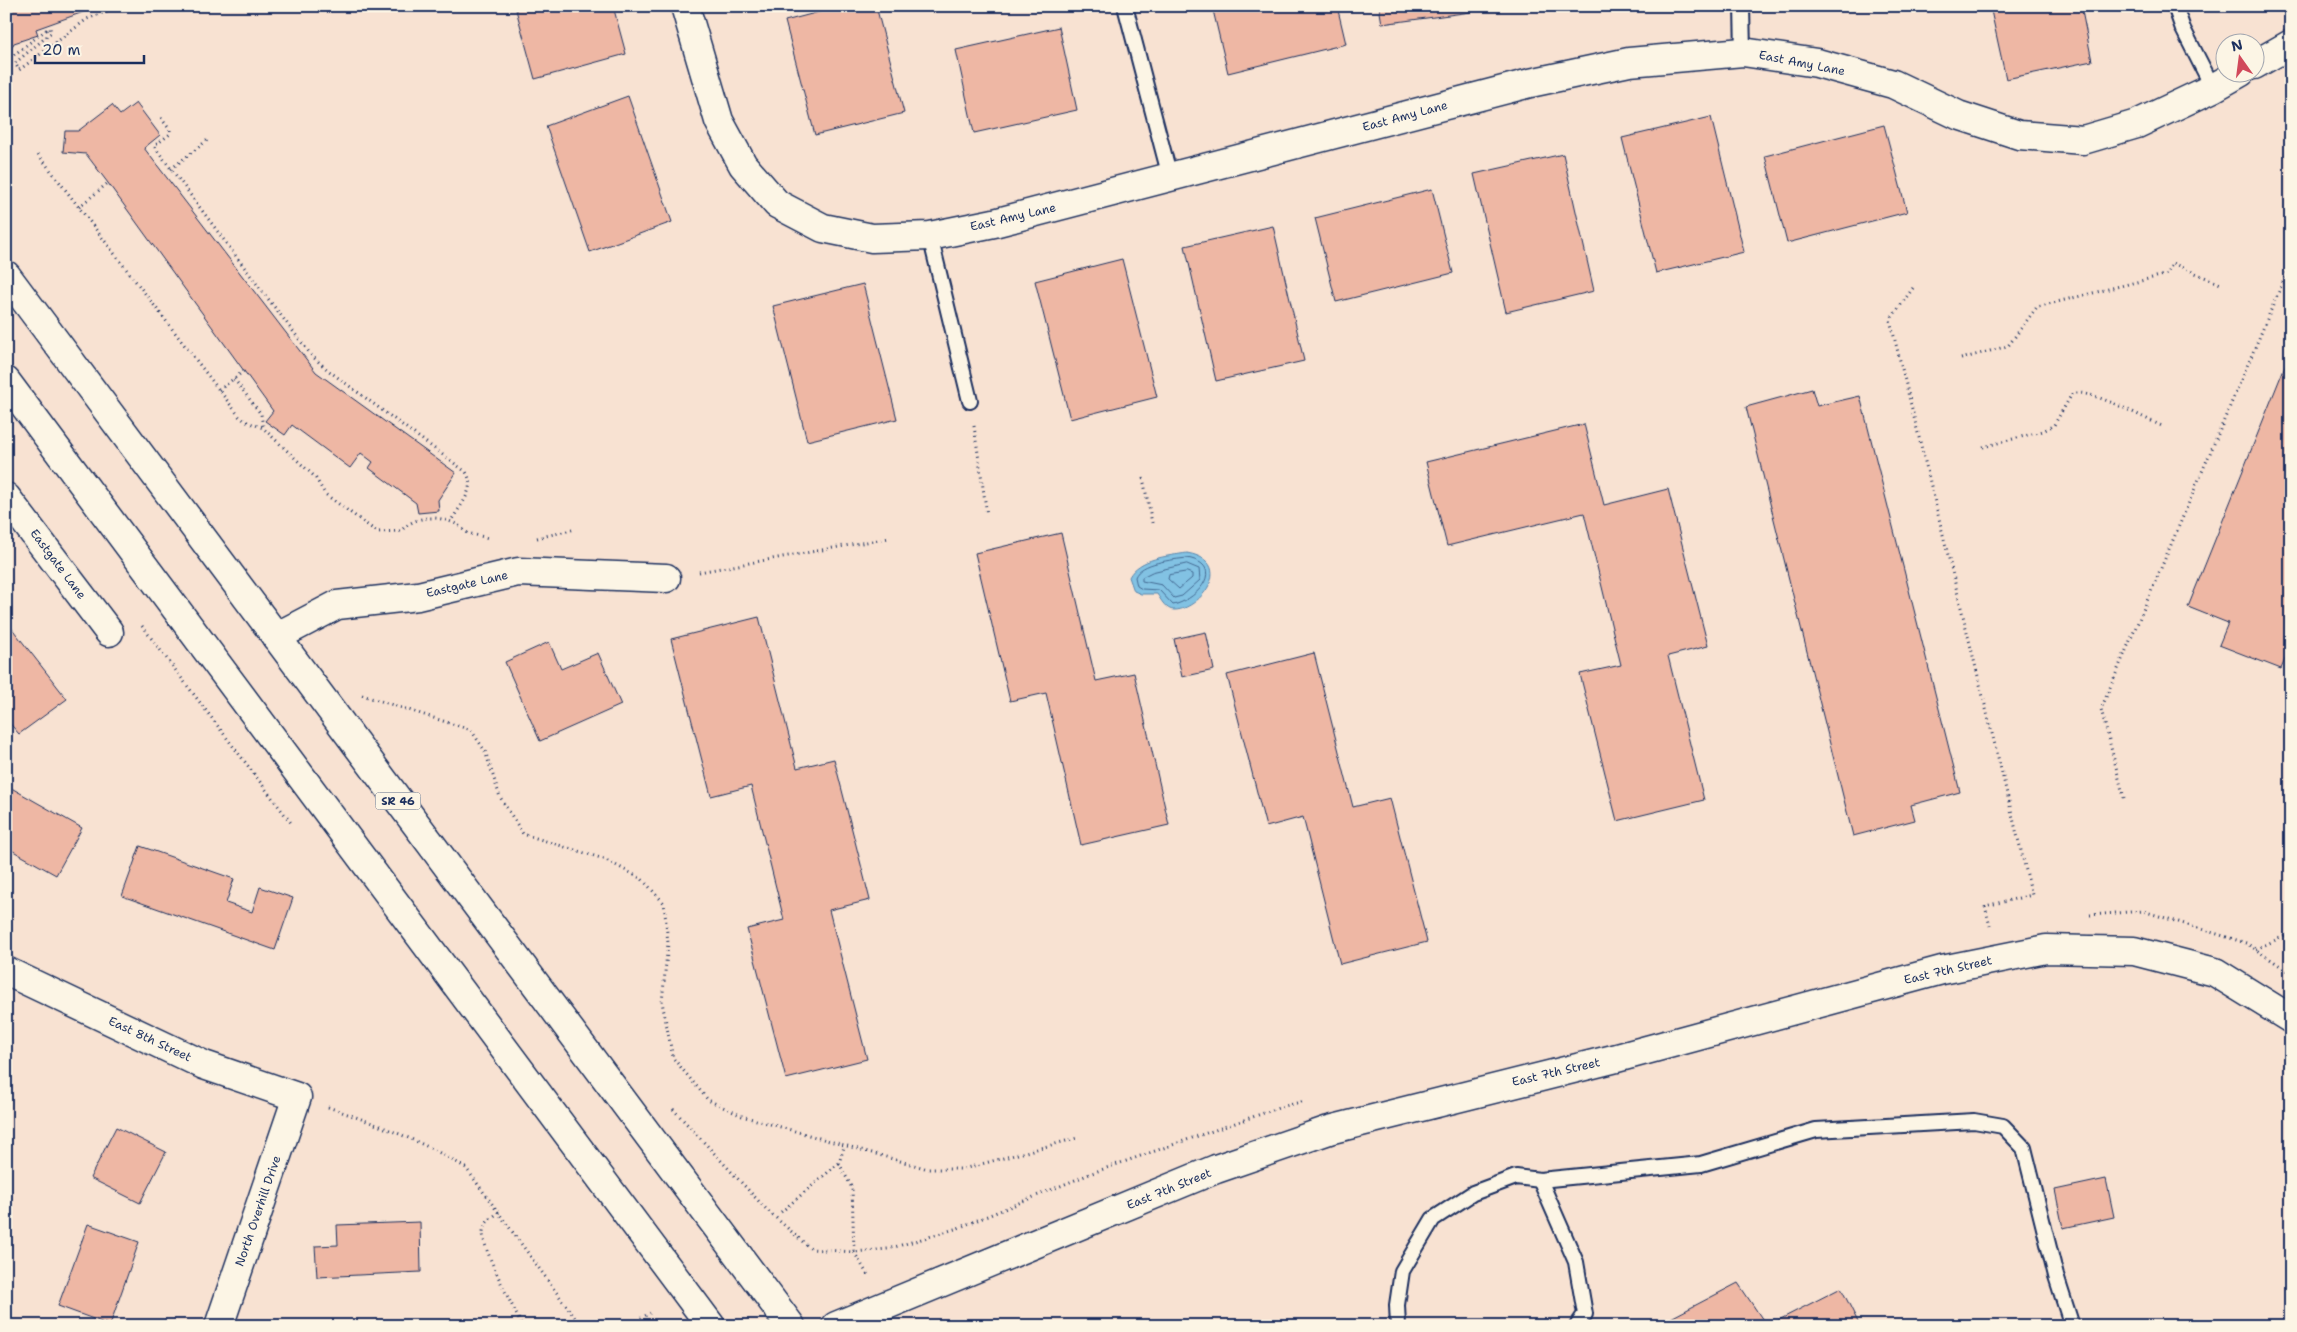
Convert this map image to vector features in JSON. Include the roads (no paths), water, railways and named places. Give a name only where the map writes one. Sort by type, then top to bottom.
[{"type":"main road","name":"East Amy Lane","points":[[685,6],[719,121],[743,165],[777,204],[823,228],[872,238],[930,236],[994,223],[1539,81],[1629,62],[1743,52],[1817,63],[1893,84],[1958,115],[2019,135],[2083,140],[2137,124],[2223,82]]},
{"type":"main road","points":[[2264,59],[2291,44]]},
{"type":"main road","name":"SR 46","points":[[6,275],[791,1326]]},
{"type":"main road","points":[[6,381],[712,1326]]},
{"type":"main road","name":"Eastgate Lane","points":[[6,497],[109,632]]},
{"type":"main road","name":"Eastgate Lane","points":[[276,637],[337,605],[418,596],[518,572],[666,578]]},
{"type":"main road","name":"East 7th Street","points":[[836,1326],[1216,1169],[1328,1130],[1617,1058],[1942,970],[2046,949],[2134,951],[2215,972],[2291,1019]]},
{"type":"main road","name":"East 8th Street","points":[[6,972],[204,1064],[297,1097]]},
{"type":"main road","name":"North Overhill Drive","points":[[219,1326],[297,1097]]},
{"type":"lane","points":[[1125,6],[1170,177]]},
{"type":"lane","points":[[1742,6],[1743,52]]},
{"type":"lane","points":[[2175,6],[2183,29],[2213,88]]},
{"type":"lane","points":[[930,236],[970,401]]},
{"type":"lane","points":[[1398,1326],[1397,1305],[1402,1271],[1433,1219],[1473,1193],[1507,1180],[1516,1177],[1540,1180],[1702,1164],[1816,1130],[1974,1121],[2003,1126],[2024,1148],[2056,1276],[2072,1326]]},
{"type":"lane","points":[[1540,1180],[1576,1262],[1586,1314],[1577,1326]]},
{"type":"water","points":[[1187,553],[1202,558],[1210,566],[1212,575],[1203,595],[1194,603],[1184,608],[1171,610],[1157,594],[1141,594],[1134,591],[1129,577],[1140,566],[1155,559]]}]
